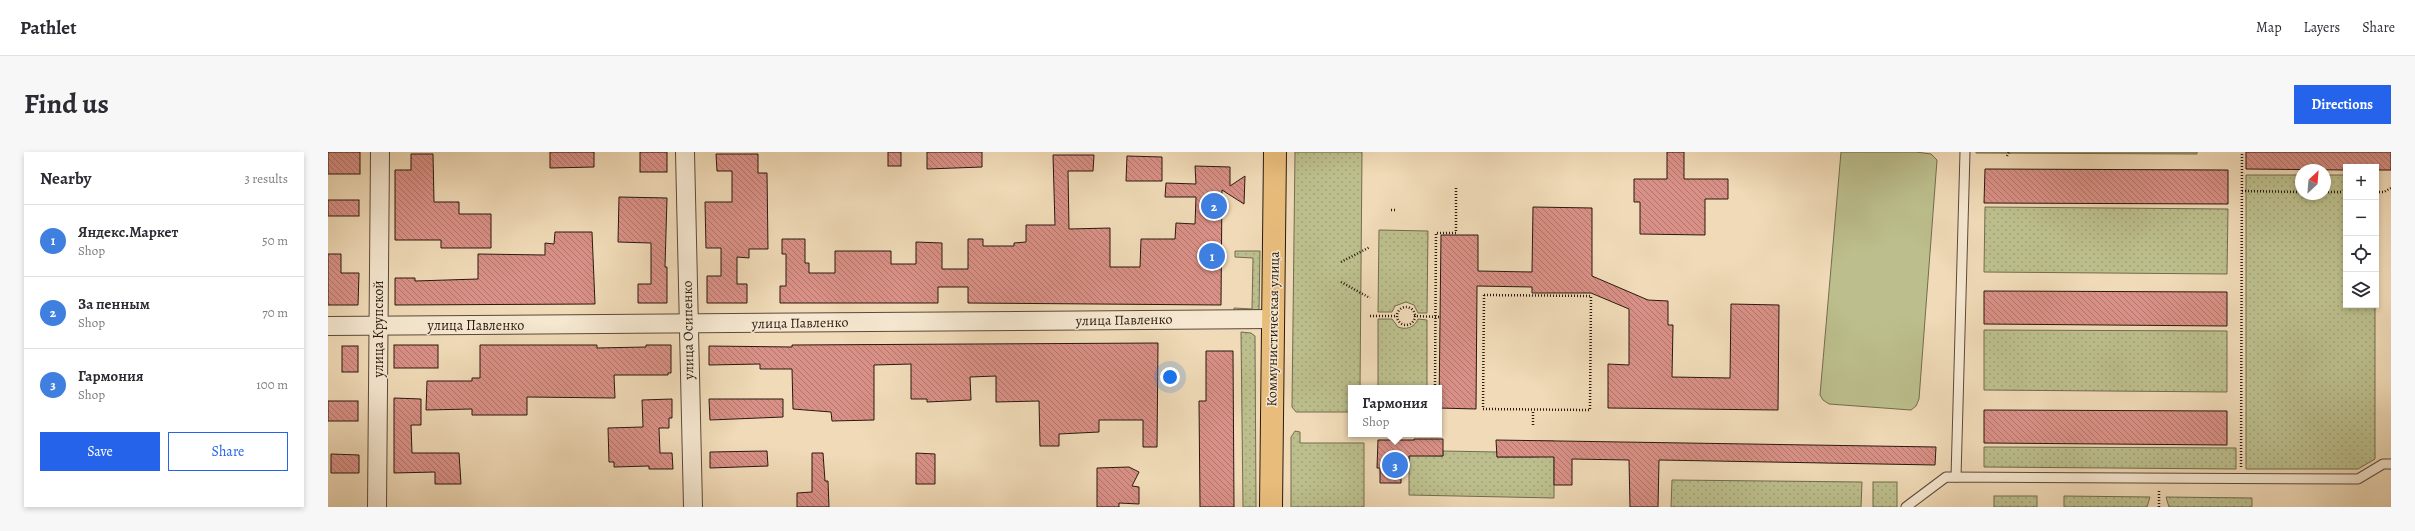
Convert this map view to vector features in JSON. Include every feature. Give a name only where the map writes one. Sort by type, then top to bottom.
[{"type":"main road","name":"Коммунистическая улица","points":[[1271,507],[1275,152]]},
{"type":"street","name":"улица Крупской","points":[[377,507],[380,152]]},
{"type":"street","name":"улица Осипенко","points":[[685,152],[693,507]]},
{"type":"street","name":"улица Павленко","points":[[328,326],[1272,319]]},
{"type":"lane","points":[[1956,477],[1965,152]]},
{"type":"lane","points":[[1906,507],[1946,477],[2358,479],[2383,464],[2391,464]]},
{"type":"path","points":[[2007,156],[2009,152]]},
{"type":"path","points":[[2241,472],[2242,152]]},
{"type":"path","points":[[1435,385],[1436,233],[1456,233],[1456,188]]},
{"type":"path","points":[[2379,192],[2384,192],[2391,188]]},
{"type":"path","points":[[2242,191],[2295,192]]},
{"type":"path","points":[[2331,192],[2343,192]]},
{"type":"path","points":[[1391,210],[1396,210]]},
{"type":"path","points":[[1341,262],[1370,246]]},
{"type":"path","points":[[1341,282],[1370,298]]},
{"type":"path","points":[[1484,295],[1591,296],[1590,410],[1533,410],[1483,409],[1484,295]]},
{"type":"path","points":[[1406,307],[1411,309],[1414,316],[1412,322],[1407,324],[1399,322],[1397,316],[1398,311],[1406,307]]},
{"type":"path","points":[[1370,316],[1397,316]]},
{"type":"path","points":[[1414,316],[1440,317]]},
{"type":"path","points":[[1533,410],[1533,425]]},
{"type":"path","points":[[2159,493],[2159,507]]},
{"type":"green space","points":[[1295,152],[1362,152],[1360,385],[1348,385],[1348,412],[1296,412],[1292,407]]},
{"type":"green space","points":[[1841,152],[1916,152],[1931,154],[1937,160],[1919,399],[1916,406],[1911,410],[1829,404],[1823,400],[1820,395]]},
{"type":"green space","points":[[1976,152],[2197,152],[2197,154],[1976,153]]},
{"type":"green space","points":[[2246,175],[2295,175],[2295,200],[2331,200],[2331,175],[2343,175],[2343,308],[2375,308],[2375,459],[2358,469],[2246,469]]},
{"type":"green space","points":[[1985,207],[2228,209],[2227,274],[1984,272]]},
{"type":"green space","points":[[1379,230],[1428,231],[1427,313],[1418,313],[1414,305],[1406,302],[1395,306],[1392,312],[1378,312]]},
{"type":"green space","points":[[1235,251],[1260,251],[1259,311],[1234,314],[1234,308],[1252,309],[1253,258],[1235,257]]},
{"type":"green space","points":[[1378,319],[1392,319],[1398,327],[1404,328],[1410,328],[1418,319],[1427,320],[1427,385],[1378,385]]},
{"type":"green space","points":[[1984,330],[2227,331],[2227,392],[1984,390]]},
{"type":"green space","points":[[1241,332],[1251,333],[1255,336],[1256,507],[1243,507]]},
{"type":"green space","points":[[1295,431],[1300,432],[1300,443],[1364,443],[1364,507],[1291,507],[1291,437]]},
{"type":"green space","points":[[1538,441],[1554,441],[1554,498],[1409,495],[1409,455],[1443,456],[1443,451],[1497,452],[1497,457],[1537,457]]},
{"type":"green space","points":[[1984,447],[2236,448],[2236,469],[1984,467]]},
{"type":"green space","points":[[1672,480],[1862,482],[1861,507],[1671,507]]},
{"type":"green space","points":[[1873,482],[1897,482],[1897,507],[1873,507]]},
{"type":"green space","points":[[1994,496],[2037,496],[2037,507],[1994,507]]},
{"type":"green space","points":[[2064,496],[2150,497],[2147,507],[2064,507]]},
{"type":"green space","points":[[2166,497],[2252,498],[2252,507],[2169,507]]},
{"type":"building","points":[[328,152],[360,152],[360,174],[328,174]]},
{"type":"building","points":[[550,152],[594,152],[594,167],[550,168]]},
{"type":"building","points":[[640,152],[667,152],[667,172],[640,172]]},
{"type":"building","points":[[888,152],[901,152],[901,166],[888,166]]},
{"type":"building","points":[[927,152],[982,152],[982,167],[927,169]]},
{"type":"building","points":[[1667,152],[1684,152],[1684,179],[1728,179],[1728,199],[1705,199],[1705,235],[1640,234],[1640,202],[1634,202],[1634,179],[1667,179]]},
{"type":"building","points":[[2246,152],[2391,152],[2391,170],[2379,170],[2379,164],[2343,164],[2343,170],[2331,170],[2331,164],[2295,164],[2295,169],[2246,169]]},
{"type":"building","points":[[411,154],[433,154],[434,202],[459,202],[459,214],[491,214],[491,248],[441,248],[441,240],[395,240],[395,170],[411,170]]},
{"type":"building","points":[[716,154],[758,154],[758,173],[767,173],[768,249],[749,249],[749,258],[737,257],[737,284],[747,284],[747,303],[707,303],[707,276],[721,276],[721,248],[706,248],[705,202],[732,202],[732,171],[717,171]]},
{"type":"building","points":[[1053,155],[1094,155],[1093,171],[1068,171],[1069,229],[1110,228],[1110,267],[1140,267],[1141,239],[1175,239],[1176,223],[1195,224],[1196,197],[1165,197],[1166,183],[1196,184],[1195,166],[1230,167],[1230,186],[1245,176],[1244,204],[1222,190],[1221,305],[968,303],[968,287],[938,287],[938,303],[780,303],[780,286],[786,286],[786,254],[782,254],[782,239],[805,239],[805,263],[809,263],[809,273],[835,273],[835,251],[891,251],[891,264],[916,264],[916,242],[942,243],[942,269],[968,269],[968,239],[983,239],[983,246],[1014,246],[1014,243],[1026,242],[1026,225],[1055,225]]},
{"type":"building","points":[[1127,156],[1162,157],[1162,181],[1126,181]]},
{"type":"building","points":[[1985,169],[2228,170],[2228,204],[1984,203]]},
{"type":"building","points":[[619,197],[667,198],[665,267],[667,267],[667,303],[638,303],[638,284],[651,284],[651,243],[618,242]]},
{"type":"building","points":[[328,200],[359,200],[359,216],[328,216]]},
{"type":"building","points":[[1533,207],[1592,208],[1592,276],[1648,300],[1668,301],[1668,325],[1673,325],[1672,377],[1730,378],[1731,304],[1779,305],[1778,410],[1608,408],[1608,364],[1629,365],[1629,309],[1591,293],[1532,293],[1532,287],[1477,286],[1476,409],[1442,408],[1442,385],[1439,385],[1441,235],[1478,235],[1478,271],[1532,272]]},
{"type":"building","points":[[555,232],[592,232],[595,304],[395,305],[395,278],[415,278],[415,281],[478,279],[478,254],[545,255],[545,243],[554,244]]},
{"type":"building","points":[[328,254],[341,254],[341,273],[359,273],[358,305],[328,305]]},
{"type":"building","points":[[1984,291],[2227,292],[2227,326],[1984,324]]},
{"type":"building","points":[[1158,343],[1157,447],[1143,447],[1143,420],[1099,420],[1099,432],[1059,434],[1059,446],[1040,446],[1039,401],[996,402],[996,376],[970,377],[971,400],[927,402],[927,399],[911,399],[911,364],[874,365],[874,420],[832,421],[831,412],[793,409],[792,369],[760,369],[760,364],[709,365],[709,346],[792,347],[792,345]]},
{"type":"building","points":[[394,345],[438,345],[438,368],[394,368]]},
{"type":"building","points":[[480,345],[597,345],[597,348],[671,345],[671,373],[668,373],[668,375],[614,375],[615,398],[527,397],[527,415],[472,415],[472,409],[426,410],[427,381],[472,381],[472,378],[480,378]]},
{"type":"building","points":[[342,346],[358,346],[358,372],[342,372]]},
{"type":"building","points":[[1206,351],[1233,351],[1234,507],[1200,507],[1199,401],[1206,401]]},
{"type":"building","points":[[394,398],[421,399],[421,425],[411,425],[412,453],[459,453],[461,484],[435,484],[435,472],[394,473]]},
{"type":"building","points":[[672,399],[672,418],[669,418],[669,428],[659,428],[660,453],[672,453],[673,469],[649,469],[649,466],[614,467],[614,462],[609,462],[608,428],[643,427],[642,400]]},
{"type":"building","points":[[709,399],[783,399],[783,417],[710,420]]},
{"type":"building","points":[[328,401],[358,401],[358,421],[328,421]]},
{"type":"building","points":[[1984,410],[2227,411],[2227,445],[1984,443]]},
{"type":"building","points":[[1443,439],[1443,456],[1409,456],[1409,469],[1401,469],[1401,483],[1380,483],[1380,468],[1377,468],[1378,440]]},
{"type":"building","points":[[1496,440],[1936,447],[1935,465],[1659,460],[1658,507],[1630,507],[1629,460],[1572,459],[1572,485],[1554,485],[1554,457],[1497,457]]},
{"type":"building","points":[[767,451],[768,466],[710,468],[710,452]]},
{"type":"building","points":[[812,453],[823,453],[825,481],[828,481],[829,507],[797,507],[797,493],[812,492]]},
{"type":"building","points":[[916,453],[935,454],[935,484],[916,484]]},
{"type":"building","points":[[331,454],[359,455],[359,473],[331,473]]},
{"type":"building","points":[[1129,467],[1139,472],[1132,486],[1139,487],[1139,504],[1119,503],[1119,507],[1097,507],[1097,468]]},
{"type":"place","name":"За пенным","points":[[1214,206]]},
{"type":"place","name":"Яндекс.Маркет","points":[[1212,256]]},
{"type":"place","name":"Гармония","points":[[1395,465]]}]
